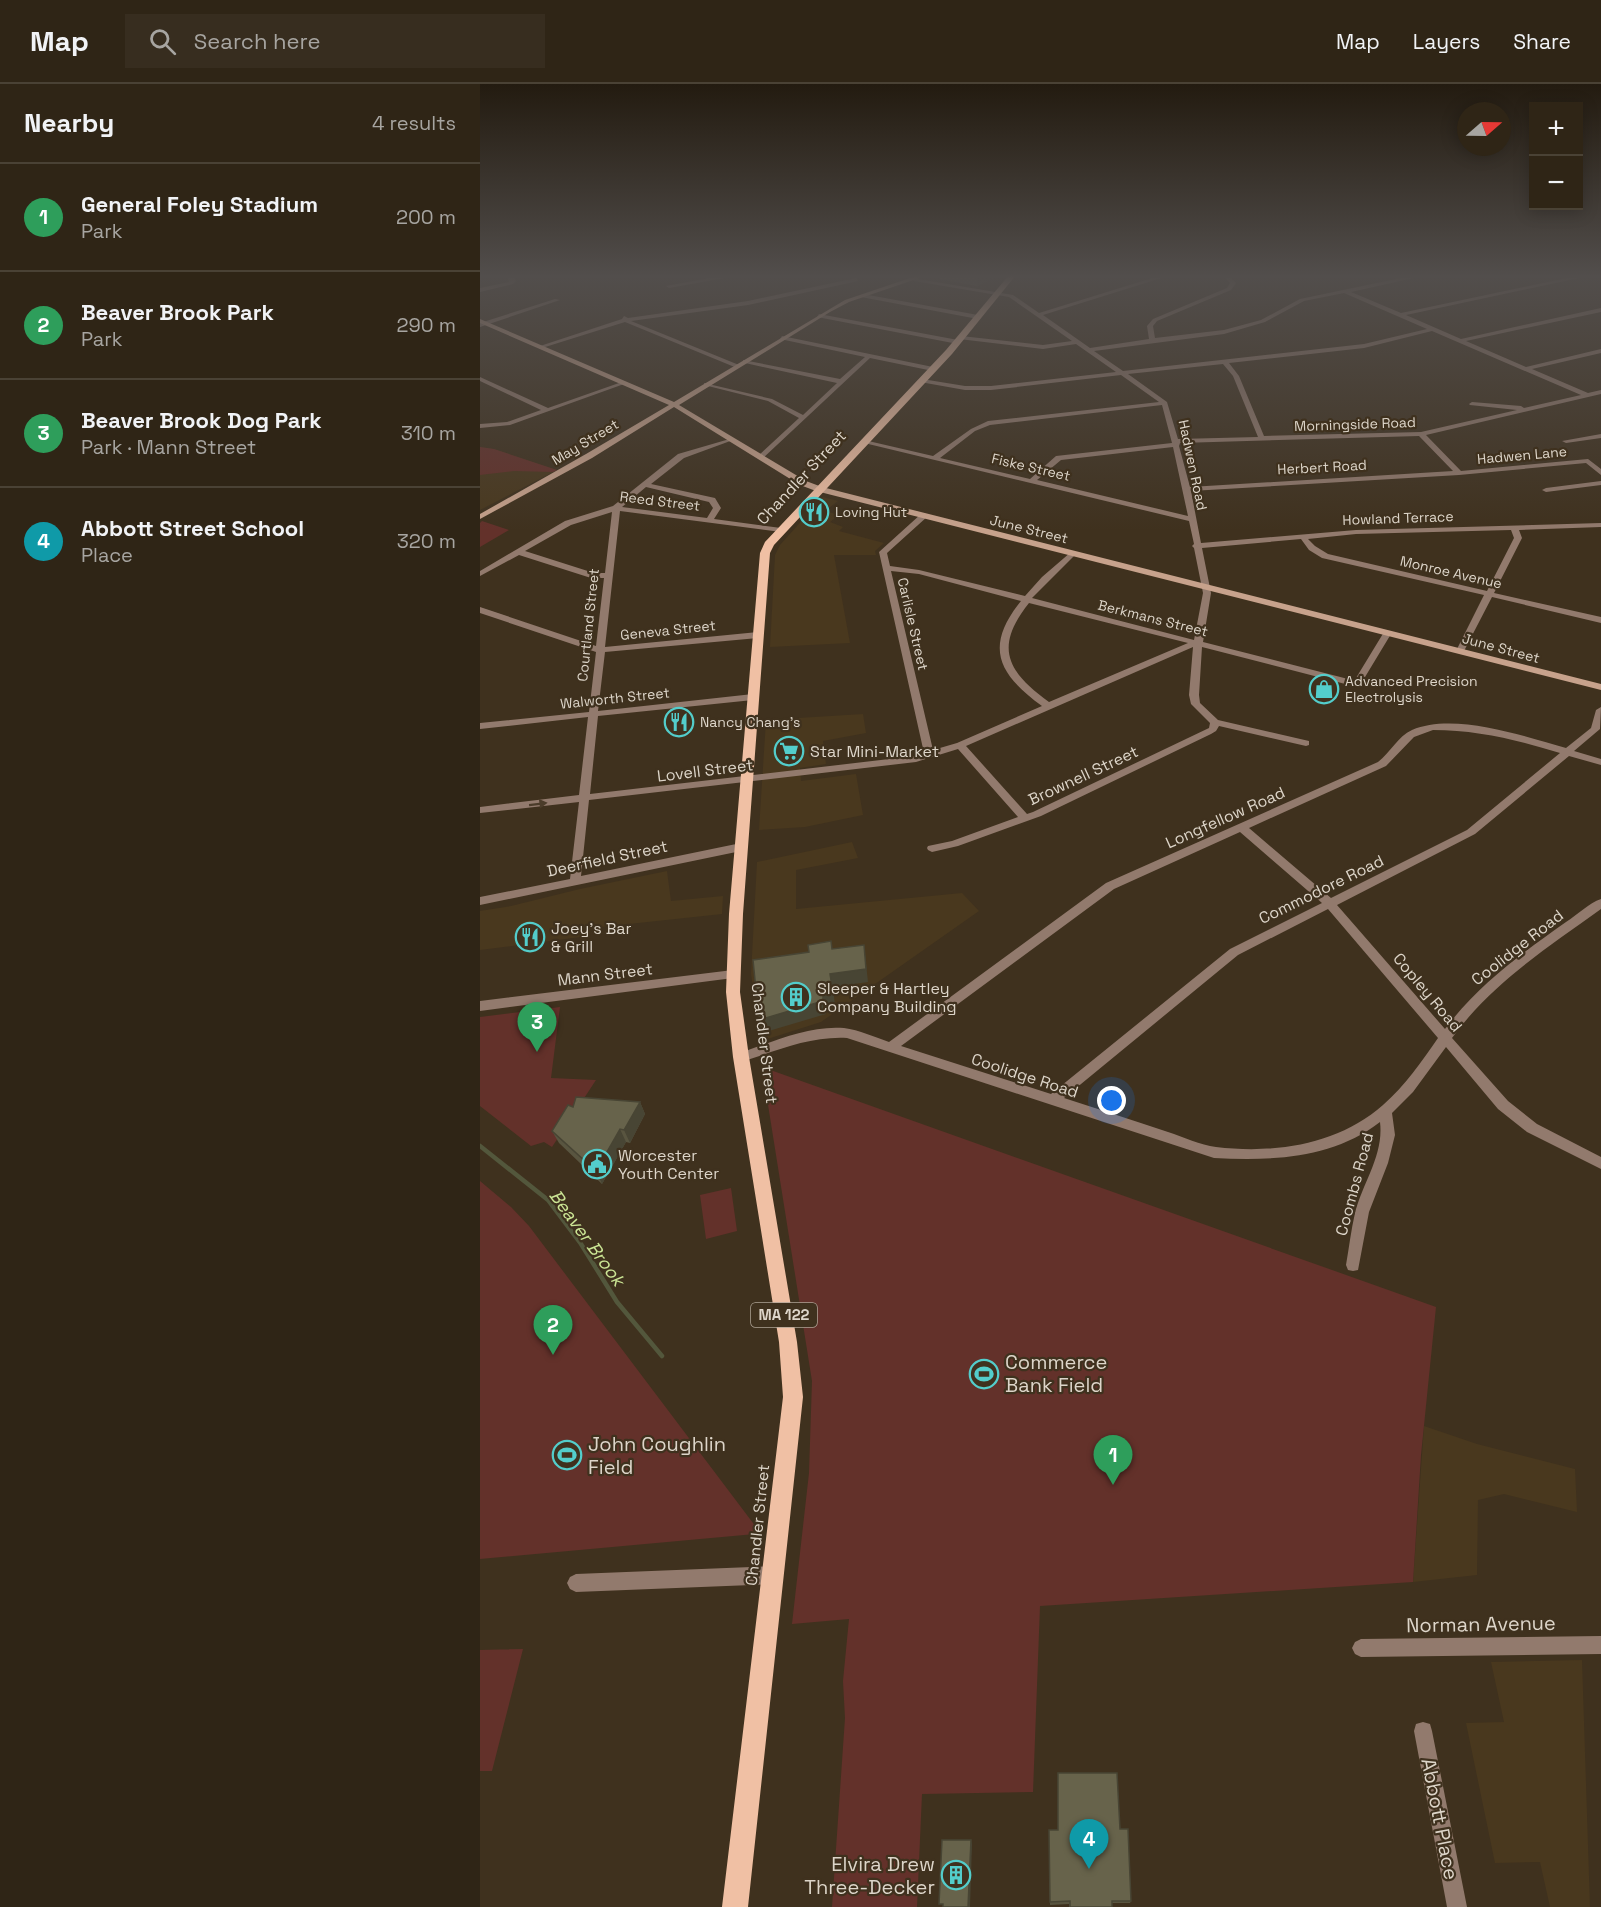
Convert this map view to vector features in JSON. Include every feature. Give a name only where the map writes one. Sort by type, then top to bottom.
[{"type":"main road","name":"Chandler Street","points":[[735,1907],[793,1397],[787,1331],[741,1057],[733,974],[765,553],[781,530],[941,360]]},
{"type":"street","name":"June Street","points":[[569,360],[673,404],[803,483],[819,489],[1601,687]]},
{"type":"street","points":[[722,360],[737,366]]},
{"type":"street","points":[[762,457],[865,360]]},
{"type":"street","points":[[889,360],[933,369]]},
{"type":"street","name":"Hadwen Road","points":[[1103,360],[1165,403],[1187,489],[1204,588]]},
{"type":"street","points":[[921,381],[984,388],[1233,360]]},
{"type":"street","points":[[1503,360],[1587,395]]},
{"type":"street","points":[[1524,369],[1562,360]]},
{"type":"street","points":[[745,361],[843,382]]},
{"type":"street","name":"May Street","points":[[480,517],[535,488],[745,361]]},
{"type":"street","points":[[1224,361],[1236,376],[1262,439]]},
{"type":"street","points":[[480,379],[547,410]]},
{"type":"street","points":[[480,426],[508,424],[621,384]]},
{"type":"street","points":[[706,384],[770,400],[804,418]]},
{"type":"street","name":"Morningside Road","points":[[1032,481],[1059,458],[1176,442],[1420,434],[1601,392]]},
{"type":"street","points":[[935,458],[973,430],[988,423],[1165,403]]},
{"type":"street","points":[[1472,404],[1528,409]]},
{"type":"street","name":"Hadwen Lane","points":[[1420,434],[1459,472],[1588,461],[1601,473]]},
{"type":"street","points":[[1566,441],[1601,436]]},
{"type":"street","points":[[616,508],[681,456],[731,440]]},
{"type":"street","name":"Fiske Street","points":[[864,442],[1192,519]]},
{"type":"street","name":"Herbert Road","points":[[1187,489],[1459,472]]},
{"type":"street","points":[[1545,490],[1601,483]]},
{"type":"street","points":[[646,485],[712,500],[717,508],[709,521]]},
{"type":"street","name":"Reed Street","points":[[480,574],[567,523],[616,508],[781,530]]},
{"type":"street","name":"Courtland Street","points":[[575,880],[616,508]]},
{"type":"street","name":"Carlisle Street","points":[[924,516],[883,552],[929,755]]},
{"type":"street","name":"Howland Terrace","points":[[1196,546],[1365,531],[1601,525]]},
{"type":"street","points":[[1460,651],[1518,538],[1514,528]]},
{"type":"street","name":"Monroe Avenue","points":[[1303,537],[1312,548],[1325,556],[1601,620]]},
{"type":"street","points":[[518,552],[594,576],[607,575]]},
{"type":"street","points":[[1048,706],[1013,676],[1004,654],[1007,630],[1026,600],[1071,554]]},
{"type":"street","name":"Berkmans Street","points":[[886,568],[919,572],[1356,683],[1387,634]]},
{"type":"street","points":[[1204,588],[1207,593],[1198,644],[1194,700],[1199,709],[1215,722],[1306,743]]},
{"type":"street","name":"Geneva Street","points":[[480,610],[600,650],[758,635]]},
{"type":"street","name":"Lovell Street","points":[[480,810],[891,764],[960,745],[1179,649],[1198,644]]},
{"type":"street","name":"Walworth Street","points":[[480,726],[753,697]]},
{"type":"street","name":"Commodore Road","points":[[1052,1101],[1234,952],[1471,832],[1595,729],[1601,710]]},
{"type":"street","name":"Brownell Street","points":[[932,848],[954,844],[1025,818],[1208,732],[1213,729],[1215,722]]},
{"type":"street","name":"Longfellow Road","points":[[892,1046],[1110,886],[1382,764],[1393,756],[1405,738],[1426,728],[1453,726],[1476,729],[1601,762]]},
{"type":"street","points":[[960,745],[1025,818]]},
{"type":"street","name":"Copley Road","points":[[1241,827],[1329,903],[1503,1105],[1521,1121],[1601,1163]]},
{"type":"street","name":"Deerfield Street","points":[[480,901],[741,848]]},
{"type":"street","name":"Coolidge Road","points":[[741,1057],[814,1034],[832,1031],[860,1035],[1052,1101],[1214,1152],[1251,1155],[1288,1154],[1348,1135],[1385,1112],[1410,1086],[1475,1001],[1504,975],[1601,903]]},
{"type":"street","name":"Mann Street","points":[[480,1006],[733,974]]},
{"type":"street","name":"Coombs Road","points":[[1353,1265],[1362,1212],[1381,1163],[1388,1135],[1385,1112]]},
{"type":"street","points":[[576,1583],[774,1575]]},
{"type":"street","name":"Norman Avenue","points":[[1361,1648],[1601,1645]]},
{"type":"street","name":"Abbott Place","points":[[1423,1731],[1457,1907]]},
{"type":"shaded area","points":[[480,447],[494,449],[557,470],[480,510]]},
{"type":"shaded area","points":[[480,447],[494,449],[557,470],[480,475]]},
{"type":"shaded area","points":[[823,497],[838,501],[825,511],[839,515],[830,522],[843,527],[839,531],[884,543],[875,551],[876,555],[834,555],[850,643],[770,647],[775,555],[780,545]]},
{"type":"shaded area","points":[[482,521],[509,530],[480,547],[480,523]]},
{"type":"shaded area","points":[[863,714],[866,733],[823,741],[826,764],[800,768],[801,781],[856,774],[863,815],[805,827],[759,830],[766,720]]},
{"type":"shaded area","points":[[852,842],[858,858],[796,870],[796,909],[962,893],[979,911],[821,1022],[761,1041],[751,974],[757,862]]},
{"type":"shaded area","points":[[667,871],[671,901],[723,896],[722,914],[582,929],[581,937],[480,950],[480,911]]},
{"type":"shaded area","points":[[560,1007],[551,1078],[596,1080],[552,1147],[544,1142],[531,1146],[480,1106],[480,1017]]},
{"type":"shaded area","points":[[762,1067],[1436,1307],[1421,1455],[1413,1582],[1040,1606],[1033,1792],[922,1794],[917,1907],[832,1907],[845,1718],[843,1681],[849,1619],[792,1624],[809,1473],[812,1381]]},
{"type":"shaded area","points":[[480,1181],[511,1207],[529,1226],[756,1527],[755,1534],[480,1559]]},
{"type":"shaded area","points":[[731,1188],[737,1231],[706,1239],[700,1195]]},
{"type":"shaded area","points":[[1424,1426],[1477,1444],[1575,1469],[1577,1512],[1504,1494],[1478,1500],[1477,1575],[1413,1582]]},
{"type":"shaded area","points":[[523,1649],[492,1771],[480,1771],[480,1650]]},
{"type":"shaded area","points":[[1582,1660],[1590,1907],[1550,1907],[1540,1862],[1495,1863],[1466,1723],[1504,1722],[1491,1662]]},
{"type":"building","name":"Sleeper & Hartley Company Building","points":[[831,941],[832,949],[864,945],[866,969],[830,974],[833,993],[823,995],[823,1001],[759,1020],[753,960],[809,952],[808,945]]},
{"type":"building","name":"Worcester Youth Center","points":[[576,1097],[640,1102],[624,1130],[620,1129],[596,1171],[552,1131],[568,1105],[573,1107]]},
{"type":"building","points":[[1058,1773],[1117,1773],[1120,1829],[1128,1829],[1131,1901],[1112,1901],[1112,1907],[1070,1907],[1070,1901],[1050,1902],[1049,1830],[1058,1830]]},
{"type":"building","name":"Elvira Drew Three-Decker","points":[[942,1840],[971,1840],[968,1907],[943,1907],[943,1904],[939,1904]]},
{"type":"waterway","name":"Beaver Brook","points":[[480,1146],[548,1200],[581,1244],[617,1302],[662,1356]]},
{"type":"place","name":"Loving Hut","points":[[814,512]]},
{"type":"place","name":"Advanced Precision Electrolysis","points":[[1324,689]]},
{"type":"place","name":"Nancy Chang's","points":[[679,722]]},
{"type":"place","name":"Star Mini-Market","points":[[789,751]]},
{"type":"place","name":"Joey's Bar & Grill","points":[[530,937]]},
{"type":"place","name":"Sleeper & Hartley Company Building","points":[[796,997]]},
{"type":"place","name":"Beaver Brook Dog Park","points":[[537,1052]]},
{"type":"place","name":"Worcester Youth Center","points":[[597,1164]]},
{"type":"place","name":"Beaver Brook Park","points":[[553,1355]]},
{"type":"place","name":"Commerce Bank Field","points":[[984,1374]]},
{"type":"place","name":"John Coughlin Field","points":[[567,1455]]},
{"type":"place","name":"General Foley Stadium","points":[[1113,1485]]},
{"type":"place","name":"Abbott Street School","points":[[1089,1869]]},
{"type":"place","name":"Elvira Drew Three-Decker","points":[[956,1875]]}]
